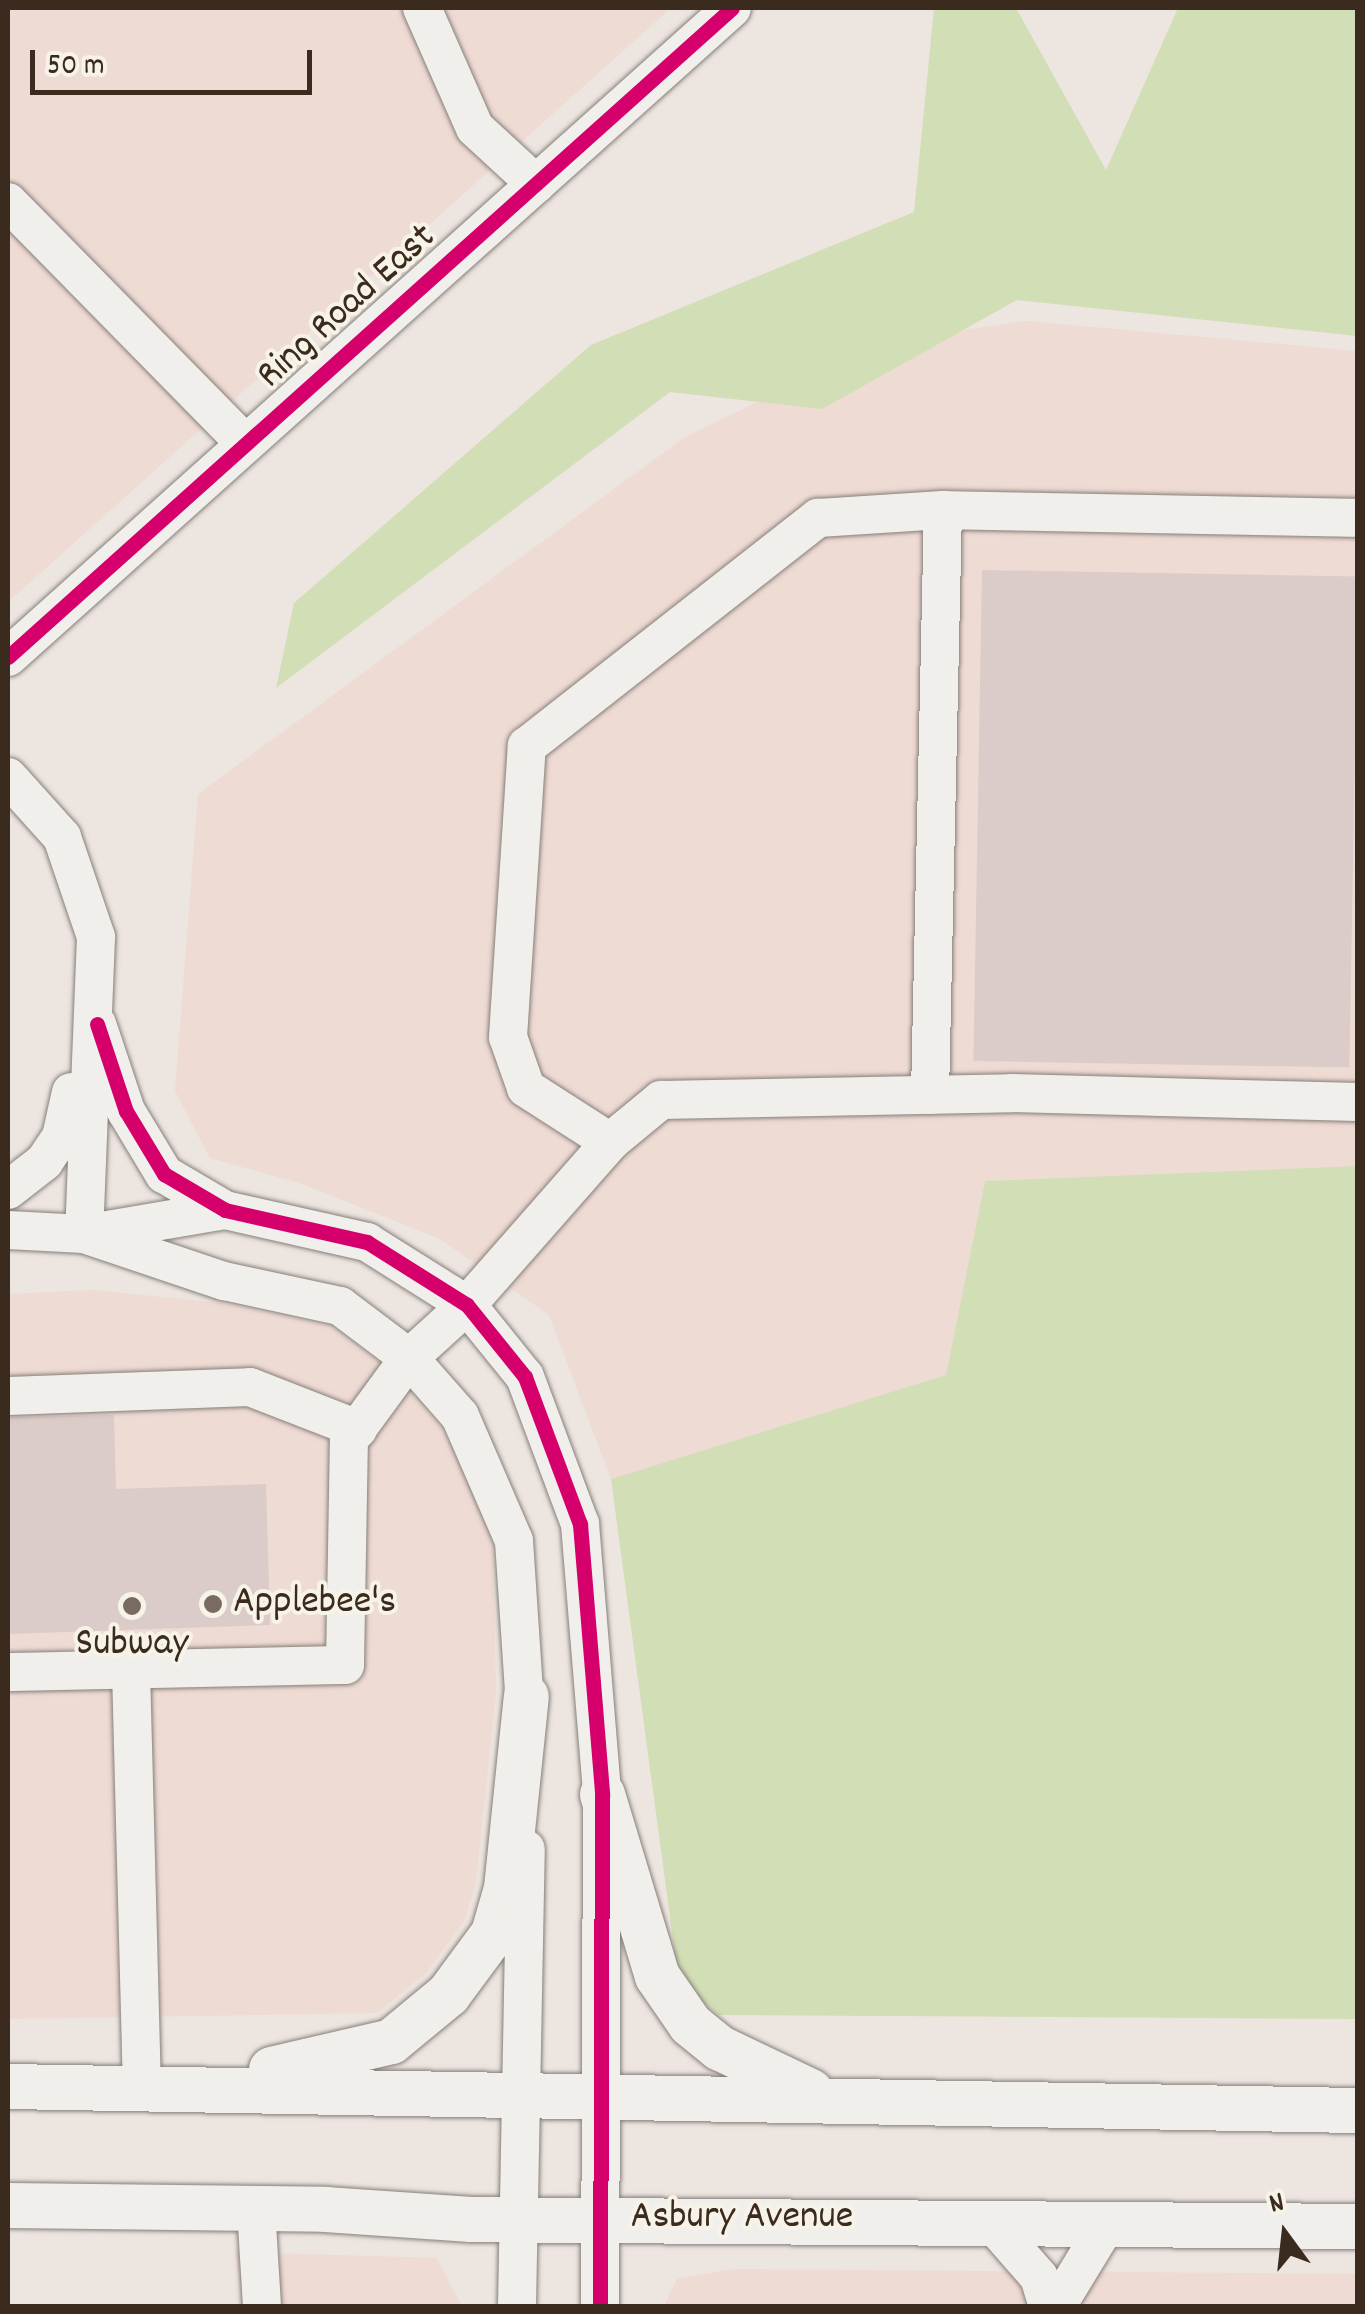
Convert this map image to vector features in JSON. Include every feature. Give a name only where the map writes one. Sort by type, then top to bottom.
[{"type":"main road","points":[[197,2088],[228,2075],[311,2064],[391,2041],[448,1994],[492,1934],[506,1888],[526,1696]]},
{"type":"main road","points":[[602,1794],[657,1976],[690,2024],[720,2048],[830,2101]]},
{"type":"main road","points":[[8,2086],[521,2092],[1358,2110]]},
{"type":"main road","name":"Asbury Avenue","points":[[8,2205],[256,2208],[518,2219],[1358,2226]]},
{"type":"street","points":[[422,8],[475,128],[536,184]]},
{"type":"street","name":"Ring Road East","points":[[8,658],[732,8]]},
{"type":"street","points":[[8,202],[245,443]]},
{"type":"street","points":[[930,1095],[943,510]]},
{"type":"street","points":[[610,1142],[526,1088],[508,1037],[527,746],[818,518],[943,510],[1358,518]]},
{"type":"street","points":[[8,777],[62,836],[96,938],[97,1024],[84,1234]]},
{"type":"street","points":[[8,1190],[44,1162],[61,1137],[97,1024]]},
{"type":"street","points":[[97,1024],[126,1110],[164,1174],[225,1210],[367,1242],[467,1305],[525,1377],[580,1524],[602,1794],[600,2306]]},
{"type":"street","points":[[8,1672],[345,1665],[350,1440],[409,1358],[467,1305],[610,1142],[661,1100],[930,1095],[1358,1102]]},
{"type":"street","points":[[8,1230],[84,1234],[225,1210]]},
{"type":"street","points":[[84,1234],[224,1282],[340,1306],[409,1358],[460,1416],[514,1541],[526,1696],[517,2306]]},
{"type":"street","points":[[8,1396],[250,1387],[358,1429]]},
{"type":"street","points":[[132,1670],[142,2088]]},
{"type":"street","points":[[256,2208],[262,2306]]},
{"type":"street","points":[[990,2221],[1039,2277],[1048,2306]]},
{"type":"street","points":[[1057,2306],[1108,2222]]},
{"type":"shaded area","points":[[8,8],[671,8],[8,602]]},
{"type":"shaded area","points":[[1027,321],[1357,351],[1357,1166],[985,1181],[946,1375],[611,1479],[549,1315],[440,1239],[299,1183],[210,1158],[175,1091],[198,794],[685,437],[885,341]]},
{"type":"shaded area","points":[[93,1290],[221,1303],[331,1326],[394,1373],[442,1428],[472,1487],[493,1545],[496,1693],[476,1882],[465,1920],[426,1973],[377,2013],[8,2019],[8,1294]]},
{"type":"shaded area","points":[[235,2252],[436,2258],[462,2306],[243,2306]]},
{"type":"shaded area","points":[[733,2269],[1358,2274],[1357,2306],[664,2306],[677,2279]]},
{"type":"green space","points":[[934,8],[1016,8],[1106,170],[1178,8],[1357,8],[1357,336],[1017,300],[822,409],[670,392],[276,688],[294,603],[591,345],[914,212]]},
{"type":"green space","points":[[1357,1166],[1357,2019],[719,2015],[679,1984],[611,1479],[946,1375],[985,1181]]},
{"type":"building","points":[[982,570],[1358,577],[1349,1067],[973,1061]]},
{"type":"building","points":[[114,1415],[116,1489],[266,1484],[270,1625],[8,1634],[8,1417]]},
{"type":"cycle path","points":[[8,657],[732,8]]},
{"type":"cycle path","points":[[97,1024],[126,1111],[164,1174],[225,1210],[367,1242],[467,1305],[525,1377],[580,1524],[602,1794],[600,2306]]},
{"type":"place","name":"Applebee's","points":[[213,1604]]},
{"type":"place","name":"Subway","points":[[132,1606]]}]
